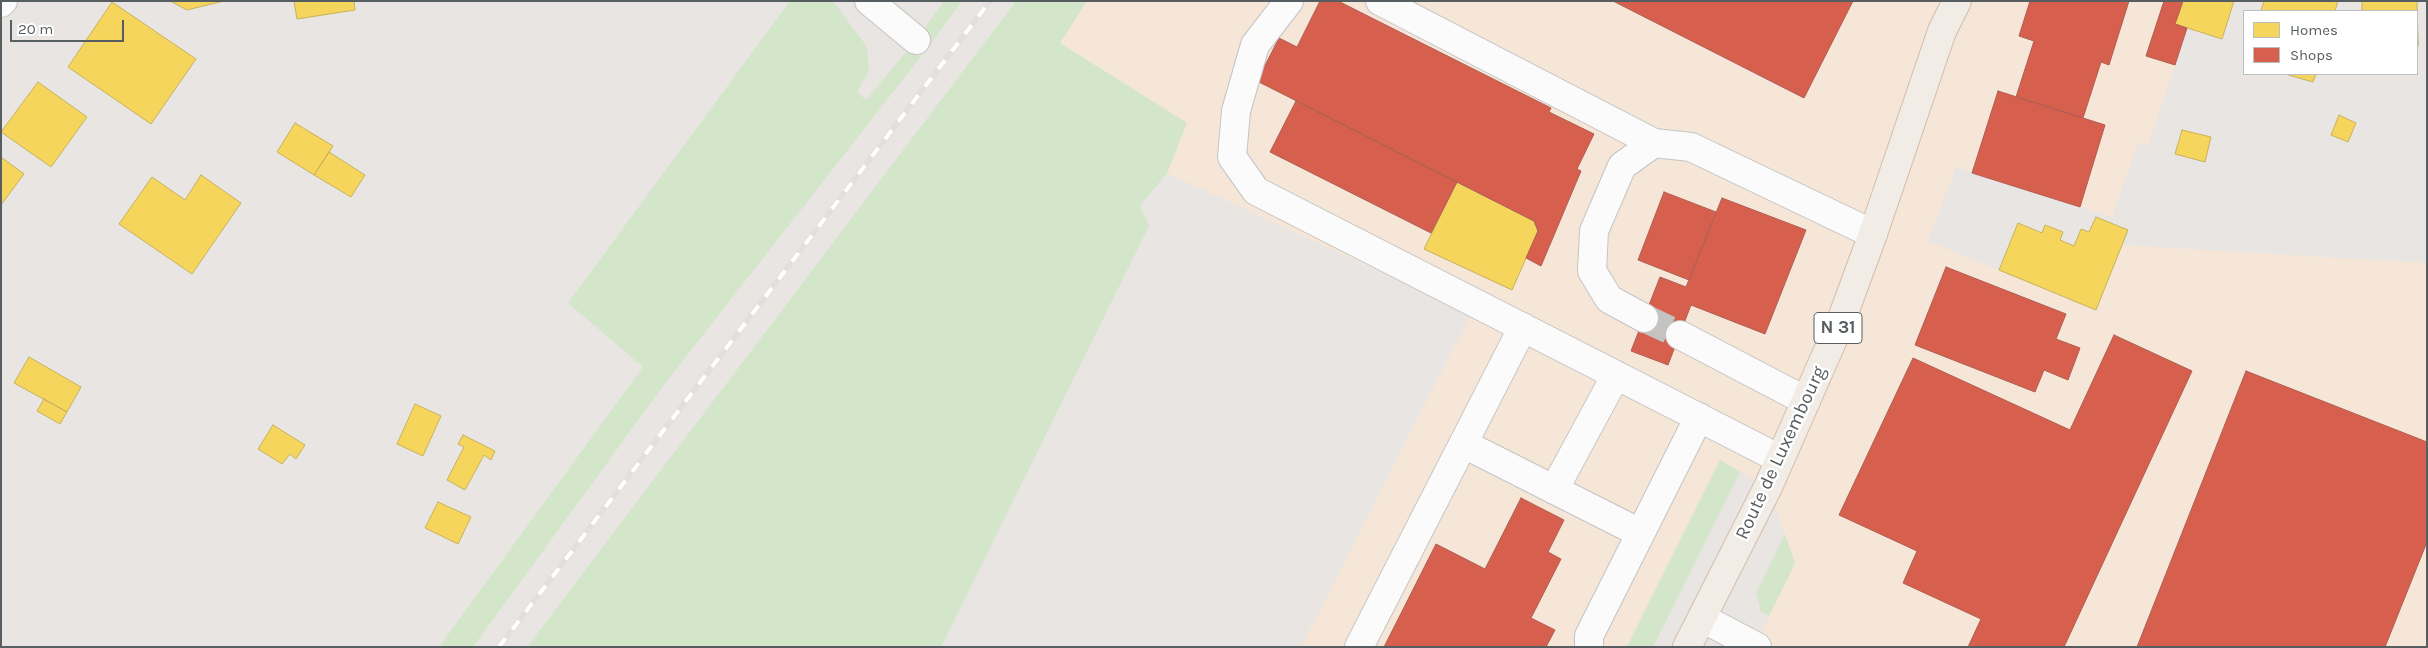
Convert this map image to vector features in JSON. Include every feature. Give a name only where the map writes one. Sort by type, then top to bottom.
[{"type":"main road","name":"N 31","points":[[1942,32],[1946,1]]},
{"type":"main road","name":"Route de Luxembourg","points":[[1687,647],[1780,458],[1840,321],[1873,234],[1942,32],[1957,1]]},
{"type":"street","points":[[869,1],[916,40]]},
{"type":"street","points":[[1289,1],[1255,45],[1236,111],[1232,157],[1256,191],[1780,458]]},
{"type":"street","points":[[1380,1],[1654,143],[1691,147],[1873,234]]},
{"type":"street","points":[[1644,318],[1610,299],[1592,271],[1594,231],[1622,166],[1654,143]]},
{"type":"street","points":[[1360,647],[1523,327]]},
{"type":"street","points":[[1680,335],[1806,401]]},
{"type":"street","points":[[1554,490],[1616,375]]},
{"type":"street","points":[[1589,647],[1589,636],[1699,417]]},
{"type":"street","points":[[1464,444],[1640,533]]},
{"type":"street","points":[[1702,618],[1757,647]]},
{"type":"shaded area","points":[[1087,1],[2164,1],[2146,55],[2175,65],[2148,147],[2138,143],[2112,217],[1956,167],[1928,241],[2096,310],[2123,245],[2427,263],[2427,647],[1754,647],[1795,563],[1768,487],[1720,460],[1627,647],[1301,647],[1471,314],[1167,173],[1178,148],[1060,42]]},
{"type":"green space","points":[[790,1],[833,1],[867,47],[869,71],[857,92],[866,100],[916,40],[944,1],[962,1],[926,50],[663,386],[473,647],[439,647],[643,367],[568,303]]},
{"type":"green space","points":[[1016,1],[1087,1],[1060,43],[1187,123],[1167,173],[1140,206],[1149,226],[941,647],[527,647]]},
{"type":"green space","points":[[1720,460],[1740,472],[1653,647],[1627,647]]},
{"type":"green space","points":[[1785,534],[1795,563],[1769,616],[1761,612],[1756,593]]},
{"type":"building: Homes","points":[[170,1],[224,1],[187,10]]},
{"type":"building: Homes","points":[[294,1],[354,1],[355,10],[297,19]]},
{"type":"building: Homes","points":[[2183,1],[2234,1],[2222,39],[2175,24]]},
{"type":"building: Homes","points":[[2264,1],[2338,1],[2335,10],[2261,10]]},
{"type":"building: Homes","points":[[2362,1],[2417,1],[2417,10],[2362,10]]},
{"type":"building: Homes","points":[[112,2],[196,59],[151,124],[68,67]]},
{"type":"building: Homes","points":[[2288,75],[2316,75],[2313,82]]},
{"type":"building: Homes","points":[[38,82],[87,117],[51,167],[1,132]]},
{"type":"building: Homes","points":[[2339,115],[2356,123],[2348,142],[2331,135]]},
{"type":"building: Homes","points":[[295,123],[333,146],[314,175],[277,152]]},
{"type":"building: Homes","points":[[2182,130],[2211,137],[2205,162],[2175,154]]},
{"type":"building: Homes","points":[[329,152],[365,175],[351,197],[314,175]]},
{"type":"building: Homes","points":[[1,157],[24,174],[1,205]]},
{"type":"building: Homes","points":[[201,175],[241,203],[192,274],[119,224],[152,177],[185,200]]},
{"type":"building: Homes","points":[[1457,182],[1534,221],[1538,231],[1512,290],[1424,249]]},
{"type":"building: Homes","points":[[2096,217],[2128,230],[2096,310],[1999,270],[2018,223],[2042,233],[2045,225],[2063,232],[2060,240],[2074,246],[2081,229],[2089,232]]},
{"type":"building: Homes","points":[[29,357],[81,387],[67,412],[14,383]]},
{"type":"building: Homes","points":[[44,399],[67,412],[60,424],[37,411]]},
{"type":"building: Homes","points":[[415,404],[441,416],[423,456],[397,444]]},
{"type":"building: Homes","points":[[273,425],[305,445],[296,459],[290,454],[282,464],[258,449]]},
{"type":"building: Homes","points":[[463,435],[495,451],[491,460],[484,455],[465,490],[447,480],[464,447],[458,444]]},
{"type":"building: Homes","points":[[438,502],[471,517],[458,544],[425,528]]},
{"type":"building: Shops","points":[[1320,1],[1338,1],[1551,108],[1549,112],[1594,134],[1577,169],[1581,171],[1541,266],[1526,258],[1538,231],[1534,221],[1257,81],[1279,38],[1297,47]]},
{"type":"building: Shops","points":[[1613,1],[1853,1],[1804,98]]},
{"type":"building: Shops","points":[[2030,1],[2129,1],[2109,65],[2101,62],[2083,118],[2016,97],[2034,41],[2019,36]]},
{"type":"building: Shops","points":[[2164,1],[2183,1],[2175,24],[2187,28],[2175,65],[2146,56]]},
{"type":"building: Shops","points":[[1998,91],[2105,125],[2080,207],[1972,173]]},
{"type":"building: Shops","points":[[1296,101],[1457,182],[1431,233],[1270,152]]},
{"type":"building: Shops","points":[[1664,192],[1716,212],[1689,280],[1638,260]]},
{"type":"building: Shops","points":[[1722,198],[1806,230],[1765,334],[1691,305],[1668,365],[1631,351],[1660,277],[1686,287]]},
{"type":"building: Shops","points":[[1946,267],[2066,314],[2056,339],[2080,348],[2068,380],[2044,370],[2035,392],[1915,345]]},
{"type":"building: Shops","points":[[2114,335],[2192,371],[2064,647],[1968,647],[1981,619],[1903,583],[1917,551],[1839,515],[1913,358],[2070,430]]},
{"type":"building: Shops","points":[[2246,371],[2427,442],[2427,542],[2385,647],[2137,647]]},
{"type":"building: Shops","points":[[1521,498],[1564,520],[1548,552],[1561,559],[1531,618],[1555,630],[1546,647],[1384,647],[1436,544],[1485,569]]},
{"type":"tunnel","points":[[1644,318],[1680,335]]},
{"type":"railway","points":[[499,647],[990,1]]}]
